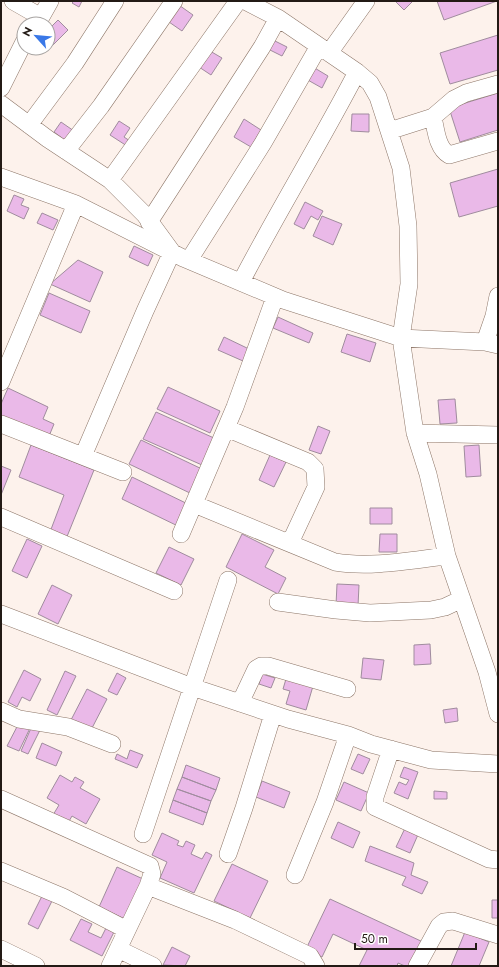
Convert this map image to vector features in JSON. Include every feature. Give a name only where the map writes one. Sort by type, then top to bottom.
[{"type":"street","points":[[13,1],[32,16]]},
{"type":"street","points":[[42,16],[50,1]]},
{"type":"street","points":[[29,125],[75,62],[115,1]]},
{"type":"street","points":[[66,151],[101,106],[174,1]]},
{"type":"street","points":[[110,180],[238,1]]},
{"type":"street","points":[[245,1],[278,18],[357,72],[370,83],[378,97],[401,168],[408,226],[409,284],[400,338],[415,433],[428,474],[447,556],[462,599],[492,670],[498,714]]},
{"type":"street","points":[[189,260],[324,49],[366,1]]},
{"type":"street","points":[[149,222],[262,47],[278,18]]},
{"type":"street","points":[[1,88],[17,56]]},
{"type":"street","points":[[241,282],[333,118],[357,72]]},
{"type":"street","points":[[389,131],[434,117],[454,99],[466,93],[498,84]]},
{"type":"street","points":[[1,104],[66,151],[110,180],[149,222],[172,252]]},
{"type":"street","points":[[434,117],[440,144],[444,152],[449,155],[498,141]]},
{"type":"street","points":[[1,177],[76,204],[189,260],[275,297],[400,338],[492,344],[494,316],[498,296]]},
{"type":"street","points":[[1,382],[76,204]]},
{"type":"street","points":[[83,456],[172,252]]},
{"type":"street","points":[[181,534],[226,428],[275,297]]},
{"type":"street","points":[[1,424],[123,472]]},
{"type":"street","points":[[226,428],[308,462],[315,469],[316,487],[290,543]]},
{"type":"street","points":[[415,433],[498,435]]},
{"type":"street","points":[[194,504],[324,558],[348,564],[447,556]]},
{"type":"street","points":[[1,517],[174,590]]},
{"type":"street","points":[[143,834],[228,580]]},
{"type":"street","points":[[278,602],[370,613],[431,610],[445,607],[462,599]]},
{"type":"street","points":[[1,614],[192,687],[273,714],[348,735],[371,744],[431,760],[498,764]]},
{"type":"street","points":[[240,703],[256,669],[262,666],[268,666],[347,689]]},
{"type":"street","points":[[1,711],[19,719],[68,727],[112,744]]},
{"type":"street","points":[[228,854],[273,714]]},
{"type":"street","points":[[295,875],[325,802],[348,735]]},
{"type":"street","points":[[391,749],[375,797],[375,807],[489,858],[498,860]]},
{"type":"street","points":[[1,799],[150,866],[152,874],[148,886],[110,966]]},
{"type":"street","points":[[1,871],[63,897],[128,930]]},
{"type":"street","points":[[148,886],[253,929],[310,956],[316,966]]},
{"type":"street","points":[[417,966],[439,926],[444,922],[453,921],[498,935]]},
{"type":"street","points":[[118,950],[153,966]]},
{"type":"street","points":[[8,957],[36,966]]},
{"type":"building","points":[[74,1],[82,1],[79,7],[72,3]]},
{"type":"building","points":[[413,1],[404,10],[396,2]]},
{"type":"building","points":[[437,1],[497,1],[444,20]]},
{"type":"building","points":[[176,3],[193,15],[182,31],[169,22]]},
{"type":"building","points":[[58,20],[68,30],[56,42],[56,22]]},
{"type":"building","points":[[498,35],[498,70],[450,84],[440,53]]},
{"type":"building","points":[[273,40],[287,47],[282,56],[268,49]]},
{"type":"building","points":[[210,51],[222,58],[211,75],[199,67]]},
{"type":"building","points":[[313,67],[328,76],[322,88],[306,79]]},
{"type":"building","points":[[498,93],[498,130],[460,142],[449,108]]},
{"type":"building","points":[[352,114],[369,114],[369,132],[351,131]]},
{"type":"building","points":[[244,119],[261,130],[251,147],[234,137]]},
{"type":"building","points":[[119,121],[130,128],[124,137],[130,141],[127,146],[110,135]]},
{"type":"building","points":[[61,122],[74,131],[66,141],[54,132]]},
{"type":"building","points":[[498,169],[498,206],[459,217],[450,183]]},
{"type":"building","points":[[14,195],[24,199],[21,205],[29,208],[24,219],[7,211]]},
{"type":"building","points":[[305,202],[323,211],[318,220],[311,216],[304,229],[294,224]]},
{"type":"building","points":[[42,213],[58,220],[53,230],[37,223]]},
{"type":"building","points":[[322,216],[342,224],[333,245],[313,236]]},
{"type":"building","points":[[134,246],[153,255],[148,266],[129,257]]},
{"type":"building","points":[[78,260],[103,272],[90,302],[50,284]]},
{"type":"building","points":[[49,293],[90,311],[81,333],[40,315]]},
{"type":"building","points":[[278,317],[313,333],[309,343],[273,328]]},
{"type":"building","points":[[347,334],[376,343],[370,362],[341,352]]},
{"type":"building","points":[[224,337],[249,349],[243,361],[218,350]]},
{"type":"building","points":[[168,387],[220,411],[210,433],[157,409]]},
{"type":"building","points":[[8,388],[48,407],[43,419],[54,424],[47,441],[1,420],[1,404]]},
{"type":"building","points":[[455,399],[457,423],[440,424],[438,400]]},
{"type":"building","points":[[156,412],[214,438],[202,465],[143,439]]},
{"type":"building","points":[[318,426],[330,431],[321,454],[309,450]]},
{"type":"building","points":[[141,440],[204,470],[192,494],[129,464]]},
{"type":"building","points":[[31,445],[94,470],[66,539],[50,532],[64,495],[19,477]]},
{"type":"building","points":[[479,445],[481,476],[466,477],[464,446]]},
{"type":"building","points":[[270,455],[286,462],[274,487],[259,480]]},
{"type":"building","points":[[1,466],[11,470],[1,495]]},
{"type":"building","points":[[132,477],[192,506],[182,528],[122,499]]},
{"type":"building","points":[[370,508],[392,508],[392,524],[370,524]]},
{"type":"building","points":[[242,534],[274,550],[265,567],[286,578],[278,594],[226,567]]},
{"type":"building","points":[[380,534],[397,534],[397,552],[379,552]]},
{"type":"building","points":[[27,539],[42,546],[27,578],[12,571]]},
{"type":"building","points":[[169,547],[194,559],[181,585],[156,573]]},
{"type":"building","points":[[337,584],[359,585],[358,606],[336,605]]},
{"type":"building","points":[[52,585],[72,595],[58,624],[38,614]]},
{"type":"building","points":[[430,644],[431,664],[414,665],[414,645]]},
{"type":"building","points":[[363,658],[384,660],[381,680],[361,678]]},
{"type":"building","points":[[24,670],[41,679],[30,701],[22,697],[17,707],[8,702]]},
{"type":"building","points":[[65,671],[76,676],[57,715],[47,710]]},
{"type":"building","points":[[117,673],[126,678],[117,695],[108,691]]},
{"type":"building","points":[[262,674],[275,678],[271,688],[259,684]]},
{"type":"building","points":[[286,679],[313,686],[306,710],[286,704],[290,691],[283,689]]},
{"type":"building","points":[[87,689],[107,699],[91,730],[71,720]]},
{"type":"building","points":[[457,708],[458,721],[445,723],[443,710]]},
{"type":"building","points":[[20,721],[31,726],[19,751],[7,746]]},
{"type":"building","points":[[32,726],[40,730],[28,754],[21,751]]},
{"type":"building","points":[[42,743],[62,752],[56,766],[36,758]]},
{"type":"building","points":[[130,750],[143,755],[137,768],[115,759],[117,754],[127,759]]},
{"type":"building","points":[[358,754],[370,759],[363,774],[351,769]]},
{"type":"building","points":[[186,765],[220,778],[216,790],[182,777]]},
{"type":"building","points":[[404,767],[418,772],[408,799],[394,793],[399,782],[406,785],[409,780],[400,777]]},
{"type":"building","points":[[60,775],[72,782],[75,777],[84,782],[80,788],[100,799],[86,824],[72,816],[68,823],[53,815],[59,805],[47,798]]},
{"type":"building","points":[[182,777],[216,790],[211,801],[177,789]]},
{"type":"building","points":[[262,781],[290,792],[284,808],[256,797]]},
{"type":"building","points":[[344,782],[369,793],[361,811],[336,800]]},
{"type":"building","points":[[177,789],[211,801],[207,813],[173,800]]},
{"type":"building","points":[[434,791],[447,792],[447,799],[434,799]]},
{"type":"building","points":[[173,800],[207,813],[203,825],[169,812]]},
{"type":"building","points":[[338,822],[360,832],[353,848],[331,838]]},
{"type":"building","points":[[407,824],[420,830],[410,853],[396,847]]},
{"type":"building","points":[[162,833],[179,841],[177,845],[183,847],[186,841],[195,845],[191,854],[202,859],[206,852],[212,855],[194,893],[160,878],[167,862],[152,855]]},
{"type":"building","points":[[370,846],[414,863],[411,875],[428,882],[422,894],[402,885],[406,877],[365,861]]},
{"type":"building","points":[[232,864],[268,881],[250,918],[214,901]]},
{"type":"building","points":[[117,867],[143,879],[125,919],[99,907]]},
{"type":"building","points":[[42,896],[52,901],[38,929],[28,924]]},
{"type":"building","points":[[330,899],[423,942],[412,966],[405,966],[398,963],[397,966],[359,966],[367,950],[333,934],[322,957],[306,949]]},
{"type":"building","points":[[492,900],[498,900],[498,918],[492,918]]},
{"type":"building","points":[[81,919],[92,924],[88,932],[101,938],[107,926],[115,930],[102,956],[70,940]]},
{"type":"building","points":[[465,932],[489,942],[479,966],[451,966]]},
{"type":"building","points":[[172,947],[190,956],[185,966],[163,965]]}]
